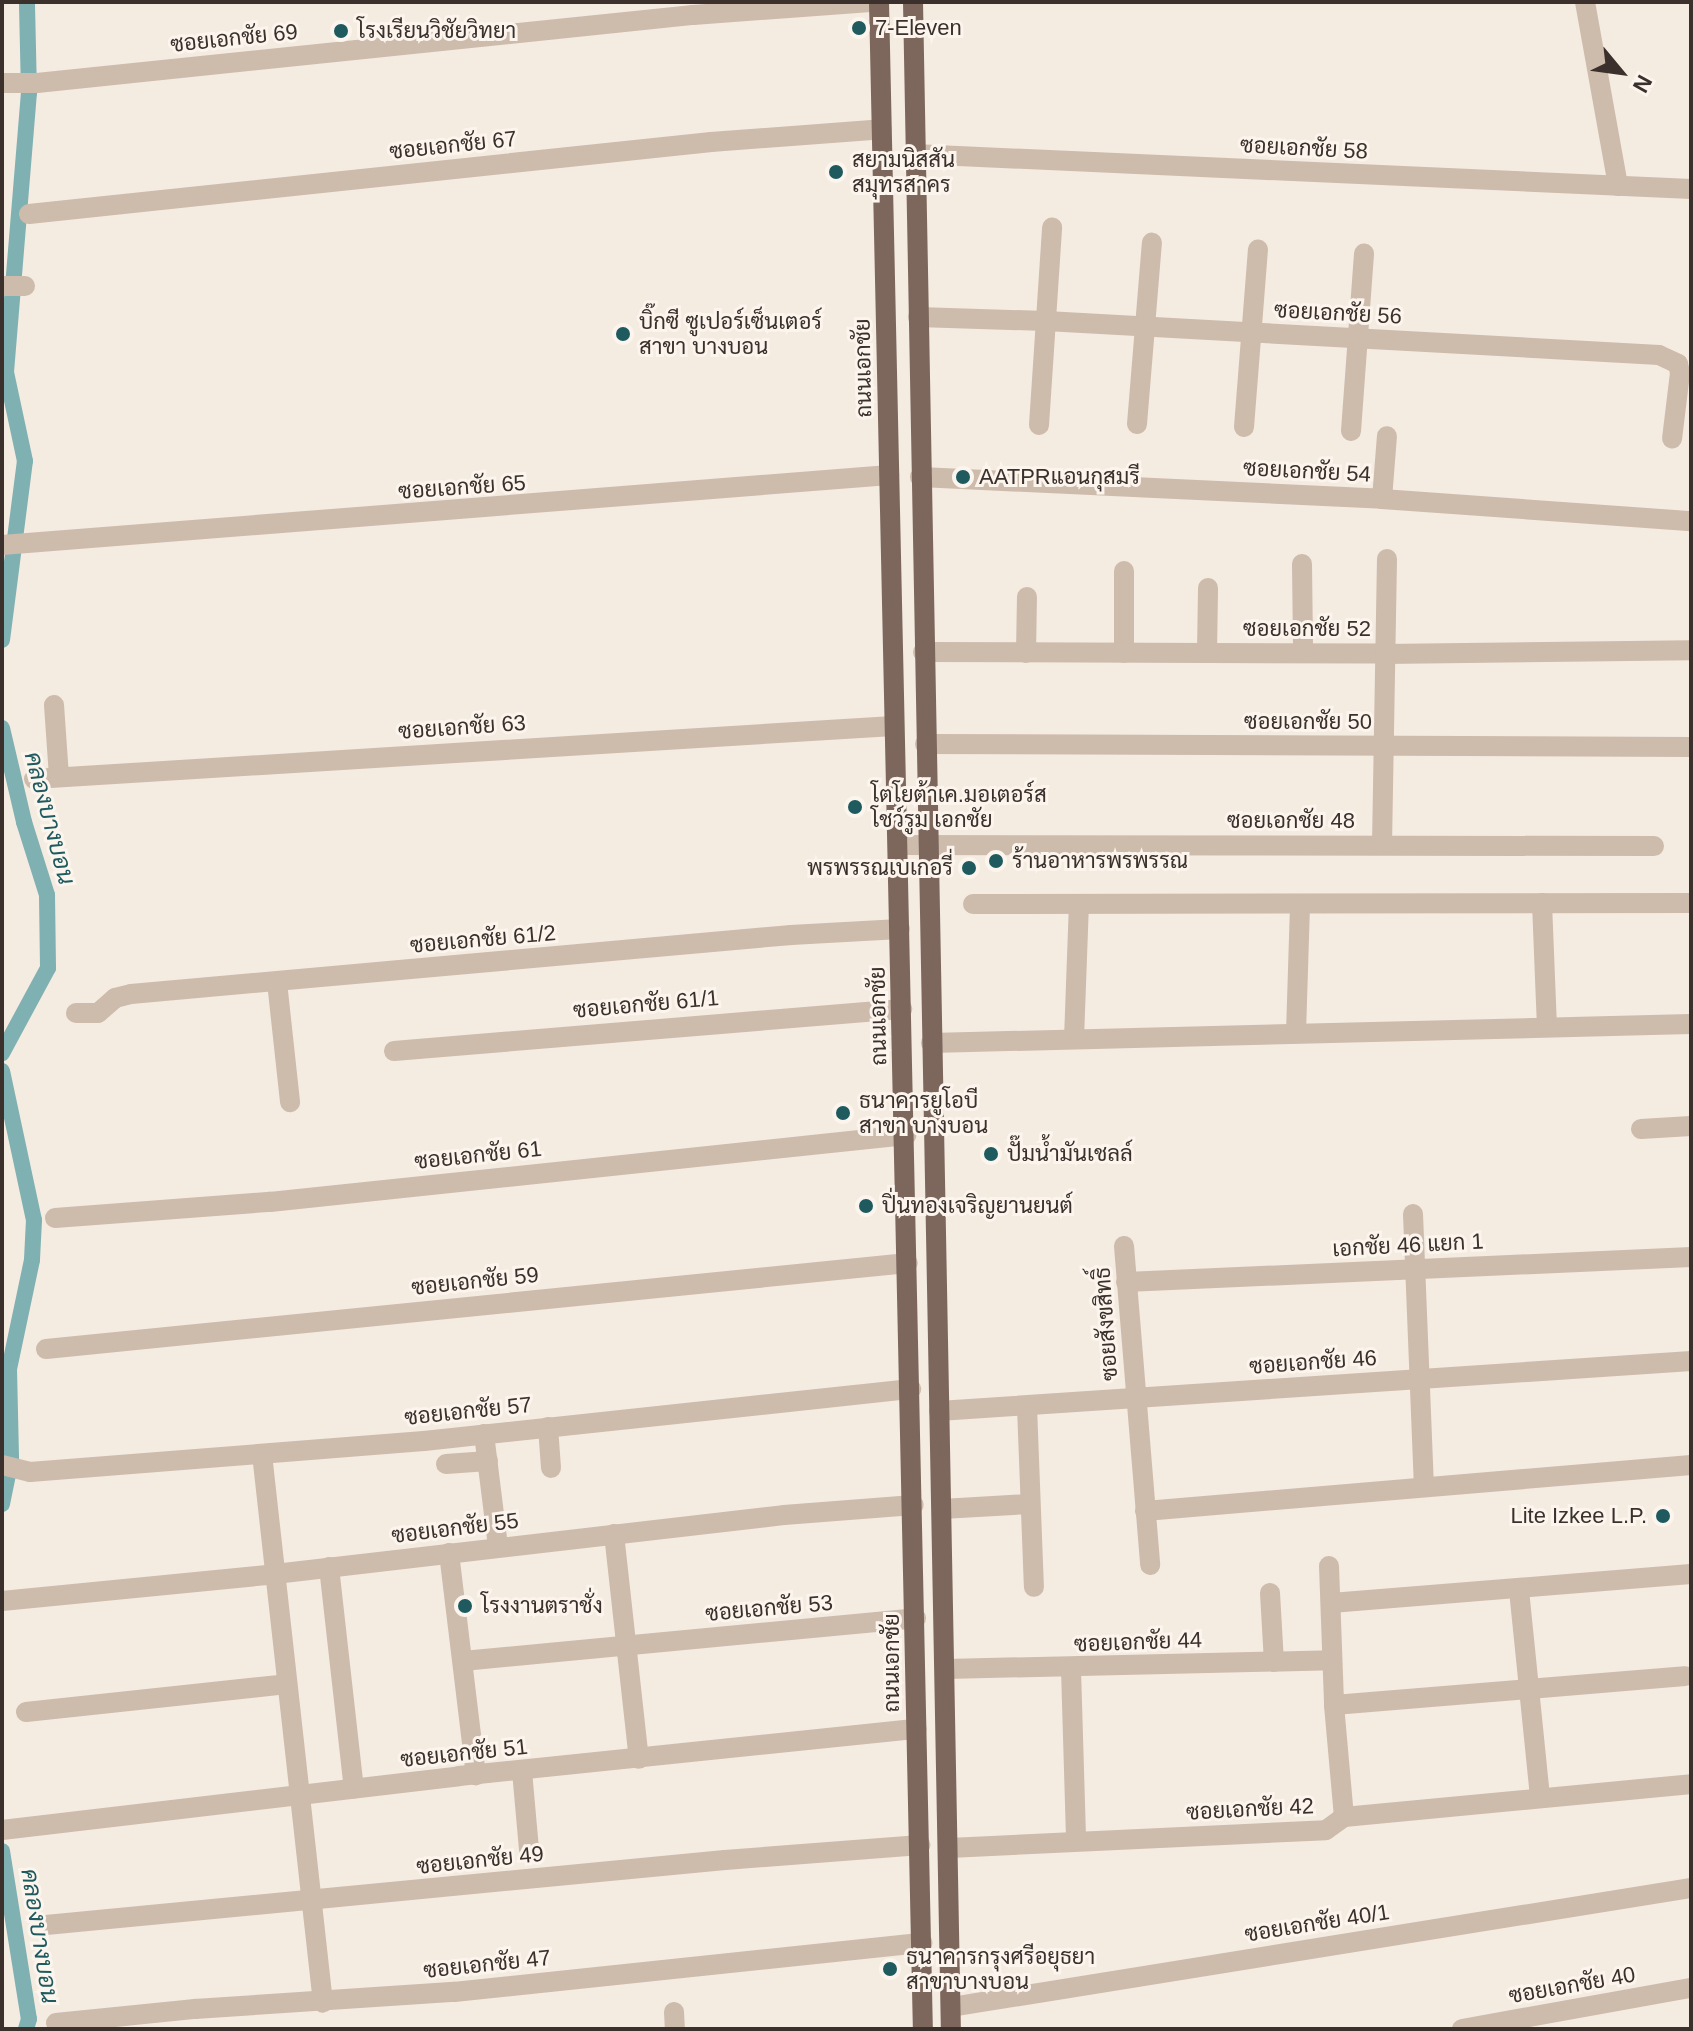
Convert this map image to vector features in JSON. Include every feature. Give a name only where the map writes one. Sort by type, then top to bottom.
[{"type":"main road","name":"ถนนเอกชัย","points":[[879,2],[893,726],[906,1135],[923,2029]]},
{"type":"main road","points":[[913,2],[951,2029]]},
{"type":"main road","points":[[916,1670],[946,1669]]},
{"type":"street","name":"ซอยเอกชัย 69","points":[[16,83],[693,15],[871,2]]},
{"type":"street","points":[[1585,2],[1618,186]]},
{"type":"street","name":"ซอยเอกชัย 67","points":[[29,214],[711,142],[882,129]]},
{"type":"street","name":"ซอยเอกชัย 58","points":[[914,154],[1691,189]]},
{"type":"street","points":[[1039,425],[1052,227]]},
{"type":"street","points":[[1137,424],[1152,243]]},
{"type":"street","points":[[1244,427],[1258,250]]},
{"type":"street","points":[[1351,431],[1364,253]]},
{"type":"street","points":[[2,286],[25,286]]},
{"type":"street","name":"ซอยเอกชัย 56","points":[[918,317],[1253,332],[1670,358],[1678,364],[1680,373],[1672,439]]},
{"type":"street","points":[[1382,499],[1387,436]]},
{"type":"street","name":"ซอยเอกชัย 65","points":[[2,545],[889,475]]},
{"type":"street","name":"ซอยเอกชัย 54","points":[[920,477],[1382,499],[1691,521]]},
{"type":"street","points":[[1382,845],[1387,559]]},
{"type":"street","points":[[1302,564],[1303,652]]},
{"type":"street","points":[[1124,571],[1124,653]]},
{"type":"street","points":[[1207,653],[1208,588]]},
{"type":"street","points":[[1026,653],[1027,597]]},
{"type":"street","name":"ซอยเอกชัย 52","points":[[923,652],[1384,654],[1691,650]]},
{"type":"street","points":[[54,705],[59,777]]},
{"type":"street","name":"ซอยเอกชัย 63","points":[[34,779],[893,726]]},
{"type":"street","name":"ซอยเอกชัย 50","points":[[925,744],[1691,747]]},
{"type":"street","name":"ซอยเอกชัย 48","points":[[898,845],[1654,846]]},
{"type":"street","points":[[1542,903],[1547,1027]]},
{"type":"street","points":[[973,904],[1691,903]]},
{"type":"street","points":[[1074,1039],[1079,904]]},
{"type":"street","points":[[1296,1033],[1300,904]]},
{"type":"street","name":"ซอยเอกชัย 61/2","points":[[76,1013],[98,1013],[123,995],[777,937],[900,929]]},
{"type":"street","points":[[277,982],[290,1102]]},
{"type":"street","name":"ซอยเอกชัย 61/1","points":[[394,1051],[902,1009]]},
{"type":"street","points":[[931,1043],[1691,1024]]},
{"type":"street","points":[[1641,1129],[1691,1126]]},
{"type":"street","name":"ซอยเอกชัย 61","points":[[55,1218],[270,1202],[906,1135]]},
{"type":"street","points":[[1413,1214],[1424,1487]]},
{"type":"street","name":"ซอยสังขสิทธิ์","points":[[1124,1246],[1150,1565]]},
{"type":"street","name":"เอกชัย 46 แยก 1","points":[[1126,1282],[1691,1257]]},
{"type":"street","name":"ซอยเอกชัย 59","points":[[46,1349],[908,1263]]},
{"type":"street","name":"ซอยเอกชัย 46","points":[[939,1411],[1691,1361]]},
{"type":"street","name":"ซอยเอกชัย 57","points":[[2,1465],[30,1472],[262,1454],[911,1389]]},
{"type":"street","points":[[1027,1407],[1034,1587]]},
{"type":"street","points":[[548,1427],[551,1468]]},
{"type":"street","points":[[484,1434],[498,1547]]},
{"type":"street","points":[[262,1454],[323,2003]]},
{"type":"street","points":[[446,1464],[488,1461]]},
{"type":"street","points":[[1145,1511],[1691,1465]]},
{"type":"street","points":[[942,1509],[1030,1504]]},
{"type":"street","name":"ซอยเอกชัย 55","points":[[2,1601],[275,1574],[784,1515],[914,1505]]},
{"type":"street","points":[[614,1534],[639,1759]]},
{"type":"street","points":[[449,1553],[476,1775]]},
{"type":"street","points":[[1329,1566],[1334,1705],[1344,1817]]},
{"type":"street","points":[[329,1567],[354,1789]]},
{"type":"street","points":[[1331,1603],[1691,1574]]},
{"type":"street","points":[[1519,1590],[1540,1798]]},
{"type":"street","points":[[1270,1593],[1274,1662]]},
{"type":"street","name":"ซอยเอกชัย 53","points":[[463,1661],[916,1618]]},
{"type":"street","name":"ซอยเอกชัย 44","points":[[946,1669],[1071,1669],[1332,1660]]},
{"type":"street","points":[[1071,1669],[1076,1841]]},
{"type":"street","points":[[1334,1705],[1685,1676]]},
{"type":"street","points":[[26,1712],[286,1684]]},
{"type":"street","name":"ซอยเอกชัย 51","points":[[9,1830],[476,1775],[917,1729]]},
{"type":"street","points":[[522,1771],[529,1850]]},
{"type":"street","name":"ซอยเอกชัย 42","points":[[949,1848],[1326,1830],[1344,1817],[1691,1784]]},
{"type":"street","name":"ซอยเอกชัย 49","points":[[46,1925],[313,1902],[725,1860],[920,1845]]},
{"type":"street","name":"ซอยเอกชัย 40/1","points":[[951,2007],[1691,1888]]},
{"type":"street","name":"ซอยเอกชัย 47","points":[[56,2023],[195,2009],[323,2003],[922,1943]]},
{"type":"street","name":"ซอยเอกชัย 40","points":[[1462,2029],[1691,1988]]},
{"type":"waterway","name":"คลองบางบอน","points":[[2,640],[25,461],[6,372],[29,93],[27,2]]},
{"type":"waterway","name":"คลองบางบอน","points":[[2,728],[24,822],[47,895],[48,968],[2,1053]]},
{"type":"waterway","name":"คลองบางบอน","points":[[2,1071],[34,1220],[32,1260],[9,1369],[11,1460],[2,1504]]},
{"type":"waterway","name":"คลองบางบอน","points":[[2,1851],[29,2019],[26,2029]]},
{"type":"place","name":"7-Eleven","points":[[859,28]]},
{"type":"place","name":"โรงเรียนวิชัยวิทยา","points":[[341,31]]},
{"type":"place","name":"สยามนิสสัน สมุทรสาคร","points":[[836,172]]},
{"type":"place","name":"บิ๊กซี ซูเปอร์เซ็นเตอร์ สาขา บางบอน","points":[[623,334]]},
{"type":"place","name":"AATPRแอนกุสมรี","points":[[963,477]]},
{"type":"place","name":"โตโยต้าเค.มอเตอร์ส โชว์รูม เอกชัย","points":[[855,807]]},
{"type":"place","name":"ร้านอาหารพรพรรณ","points":[[996,861]]},
{"type":"place","name":"พรพรรณเบเกอรี่","points":[[969,868]]},
{"type":"place","name":"ธนาคารยูโอบี สาขา บางบอน","points":[[843,1113]]},
{"type":"place","name":"ปั๊มน้ำมันเชลล์","points":[[991,1154]]},
{"type":"place","name":"ปิ่นทองเจริญยานยนต์","points":[[866,1206]]},
{"type":"place","name":"Lite Izkee L.P.","points":[[1663,1516]]},
{"type":"place","name":"โรงงานตราชั่ง","points":[[465,1606]]},
{"type":"place","name":"ธนาคารกรุงศรีอยุธยา สาขาบางบอน","points":[[890,1969]]}]
